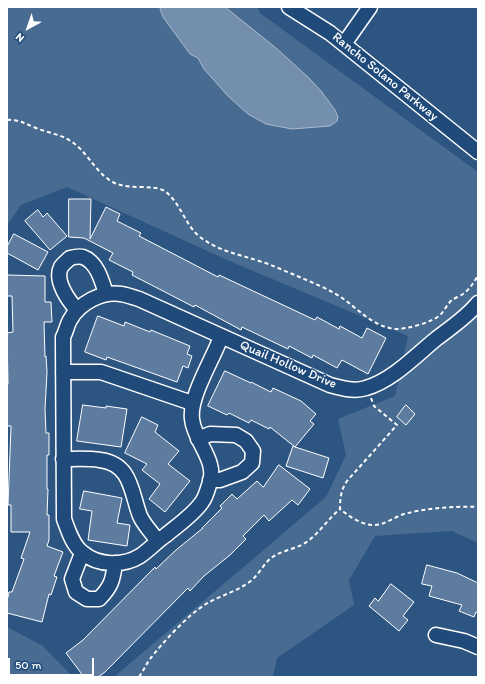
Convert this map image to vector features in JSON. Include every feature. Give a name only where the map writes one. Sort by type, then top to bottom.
[{"type":"street","name":"Rancho Solano Parkway","points":[[289,7],[330,33],[478,152]]},
{"type":"street","points":[[344,44],[370,7]]},
{"type":"street","points":[[77,310],[70,302],[60,281],[60,268],[70,258],[82,257],[92,263],[102,280],[106,294]]},
{"type":"street","name":"Quail Hollow Drive","points":[[82,553],[71,536],[64,519],[63,337],[70,320],[77,310],[90,300],[106,294],[121,294],[139,299],[330,385],[350,390],[366,388],[390,376],[476,306]]},
{"type":"street","points":[[115,564],[113,578],[108,590],[99,598],[87,599],[76,592],[72,580],[82,553],[98,561],[115,564],[140,556],[191,514],[203,502],[210,480],[210,468],[205,451],[198,439],[192,419],[192,403],[221,337]]},
{"type":"street","points":[[63,372],[101,372],[192,403]]},
{"type":"street","points":[[198,439],[210,434],[236,435],[246,441],[253,451],[252,463],[242,472],[220,480],[210,480]]},
{"type":"street","points":[[63,459],[101,460],[111,463],[123,470],[128,479],[140,518],[158,541]]},
{"type":"street","points":[[436,635],[464,641],[478,647]]},
{"type":"path","points":[[7,120],[13,119],[23,122],[36,128],[62,136],[73,142],[108,179],[117,184],[129,187],[158,188],[165,192],[173,200],[194,232],[202,238],[227,252],[264,263],[328,289],[366,317],[380,325],[396,329],[430,322],[438,317],[451,300],[470,289],[478,276]]},
{"type":"path","points":[[340,509],[340,499],[347,481],[397,425],[374,406],[366,388]]},
{"type":"path","points":[[340,509],[357,520],[372,525],[382,524],[405,514],[464,506],[478,507]]},
{"type":"path","points":[[139,677],[149,660],[159,648],[195,612],[206,604],[253,580],[268,561],[274,556],[296,548],[307,541],[340,509]]},
{"type":"shaded area","points":[[7,7],[257,7],[260,13],[478,172],[478,543],[452,531],[375,536],[349,580],[354,605],[277,658],[273,677],[114,677],[326,497],[346,455],[338,419],[395,396],[408,336],[227,260],[67,187],[21,205],[7,225]]},
{"type":"shaded area","points":[[160,7],[225,7],[276,48],[309,78],[335,110],[338,117],[337,121],[330,126],[292,129],[266,124],[248,114],[228,96],[204,69],[198,58],[190,54],[163,17]]},
{"type":"shaded area","points":[[7,627],[43,646],[73,677],[7,677]]},
{"type":"building","points":[[69,199],[91,199],[90,239],[106,207],[120,214],[117,221],[141,233],[139,236],[218,277],[219,275],[315,320],[317,317],[339,329],[340,326],[362,338],[367,328],[386,338],[368,374],[342,360],[337,368],[313,355],[312,358],[289,346],[288,349],[242,327],[241,330],[195,305],[194,307],[132,275],[133,272],[109,260],[113,253],[84,238],[69,237]]},
{"type":"building","points":[[38,210],[43,217],[47,213],[67,236],[50,250],[25,221]]},
{"type":"building","points":[[14,234],[48,252],[38,270],[7,253],[7,247]]},
{"type":"building","points":[[7,275],[45,276],[45,302],[51,302],[52,322],[44,322],[47,372],[45,409],[46,433],[49,433],[49,455],[47,455],[47,515],[49,515],[49,540],[47,546],[63,552],[54,576],[57,577],[51,595],[49,594],[42,622],[7,613],[9,592],[12,592],[24,559],[21,558],[30,532],[11,532],[11,505],[8,505],[11,426],[7,426],[7,333],[13,332],[12,296],[7,296]]},
{"type":"building","points":[[98,316],[124,326],[125,322],[150,332],[151,330],[190,346],[187,354],[192,356],[188,368],[183,366],[177,382],[107,357],[106,360],[85,352]]},
{"type":"building","points":[[225,371],[271,392],[273,388],[301,401],[316,414],[310,421],[314,424],[295,447],[270,427],[269,429],[251,420],[249,423],[229,413],[227,415],[208,406]]},
{"type":"building","points":[[83,405],[127,409],[121,447],[77,441]]},
{"type":"building","points":[[406,405],[415,414],[406,425],[397,417]]},
{"type":"building","points":[[142,417],[158,425],[155,432],[179,451],[168,464],[190,481],[165,512],[149,499],[160,484],[142,470],[147,464],[125,453]]},
{"type":"building","points":[[293,446],[329,458],[323,478],[286,466]]},
{"type":"building","points":[[279,465],[310,489],[298,505],[292,500],[269,521],[264,515],[243,536],[246,539],[230,555],[204,576],[190,591],[188,588],[105,672],[98,677],[84,677],[66,653],[83,640],[155,567],[156,569],[203,528],[222,508],[220,506],[232,494],[237,499],[257,481],[263,487]]},
{"type":"building","points":[[84,491],[122,498],[117,523],[130,525],[127,546],[88,540],[92,511],[80,509]]},
{"type":"building","points":[[427,565],[457,573],[478,583],[478,613],[476,612],[474,617],[459,611],[462,605],[429,596],[432,586],[422,584]]},
{"type":"building","points":[[391,584],[414,602],[403,616],[408,620],[399,631],[369,606],[375,598],[378,601]]}]
